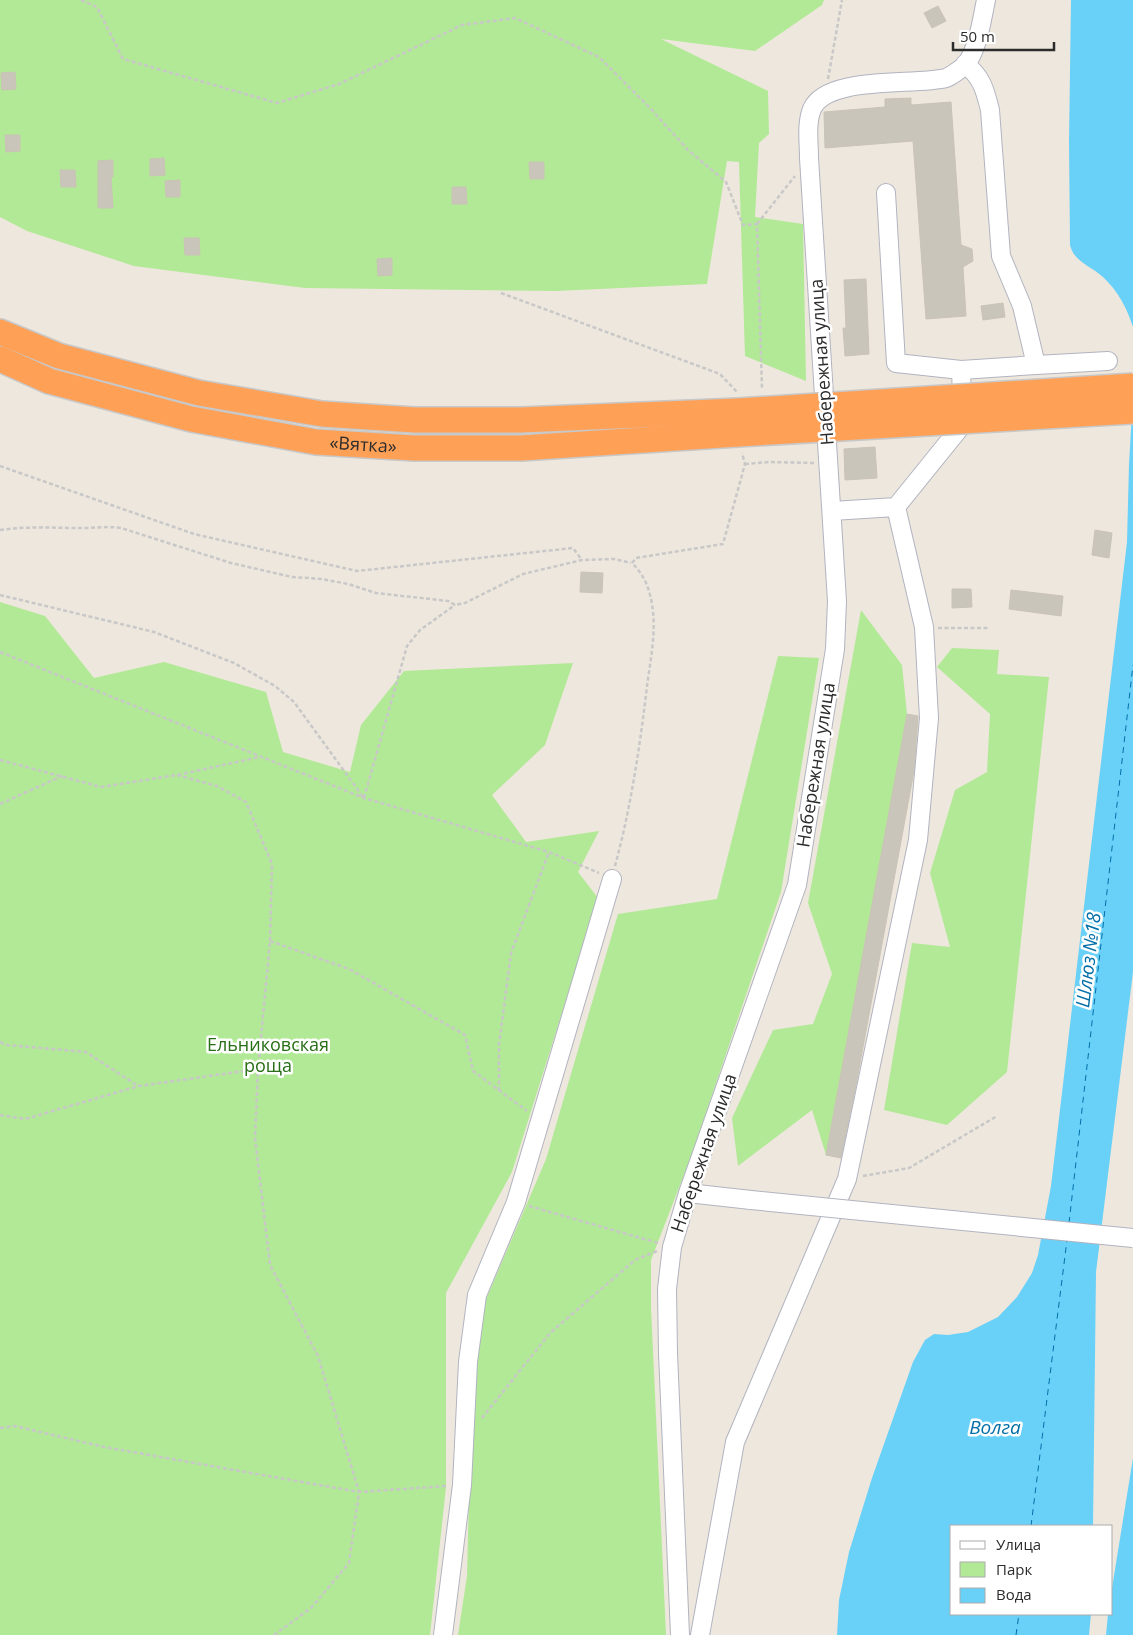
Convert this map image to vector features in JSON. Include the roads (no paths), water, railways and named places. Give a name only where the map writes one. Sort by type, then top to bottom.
[{"type":"highway","name":"«Вятка»","points":[[0,332],[59,356],[199,393],[322,414],[414,420],[520,420],[738,412]]},
{"type":"highway","name":"«Вятка»","points":[[0,359],[49,381],[191,419],[316,442],[414,448],[521,448],[738,412]]},
{"type":"highway","points":[[738,412],[1133,386]]},
{"type":"highway","points":[[738,412],[1133,410]]},
{"type":"street","points":[[986,0],[978,40],[965,64],[975,72],[984,87],[990,110],[1002,256],[1022,306],[1036,365]]},
{"type":"street","name":"Набережная улица","points":[[680,1635],[668,1353],[667,1290],[671,1246],[797,885],[834,649],[837,600],[808,125],[813,108],[825,95],[845,87],[947,78],[965,64]]},
{"type":"street","points":[[886,193],[896,362],[961,370],[1108,360]]},
{"type":"street","points":[[832,511],[896,507],[963,424],[961,370]]},
{"type":"street","points":[[700,1635],[735,1442],[847,1179],[918,840],[928,718],[924,627],[896,507]]},
{"type":"street","points":[[443,1635],[462,1485],[468,1362],[477,1295],[516,1202],[612,879]]},
{"type":"street","points":[[688,1193],[1133,1238]]},
{"type":"water","points":[[1071,0],[1133,0],[1133,327],[1118,294],[1103,277],[1075,256],[1070,245]]},
{"type":"water","name":"Волга","points":[[1133,396],[1133,972],[1096,1272],[1093,1525],[950,1525],[950,1615],[1113,1615],[1113,1582],[1133,1458],[1133,1635],[837,1635],[839,1600],[849,1552],[872,1478],[913,1362],[925,1340],[934,1334],[948,1335],[968,1332],[998,1317],[1017,1297],[1032,1273],[1038,1255],[1051,1186],[1127,542]]},
{"type":"water label","name":"Шлюз №18","points":[[1088,960]]},
{"type":"park label","name":"Ельниковская роща","points":[[268,1055]]}]
